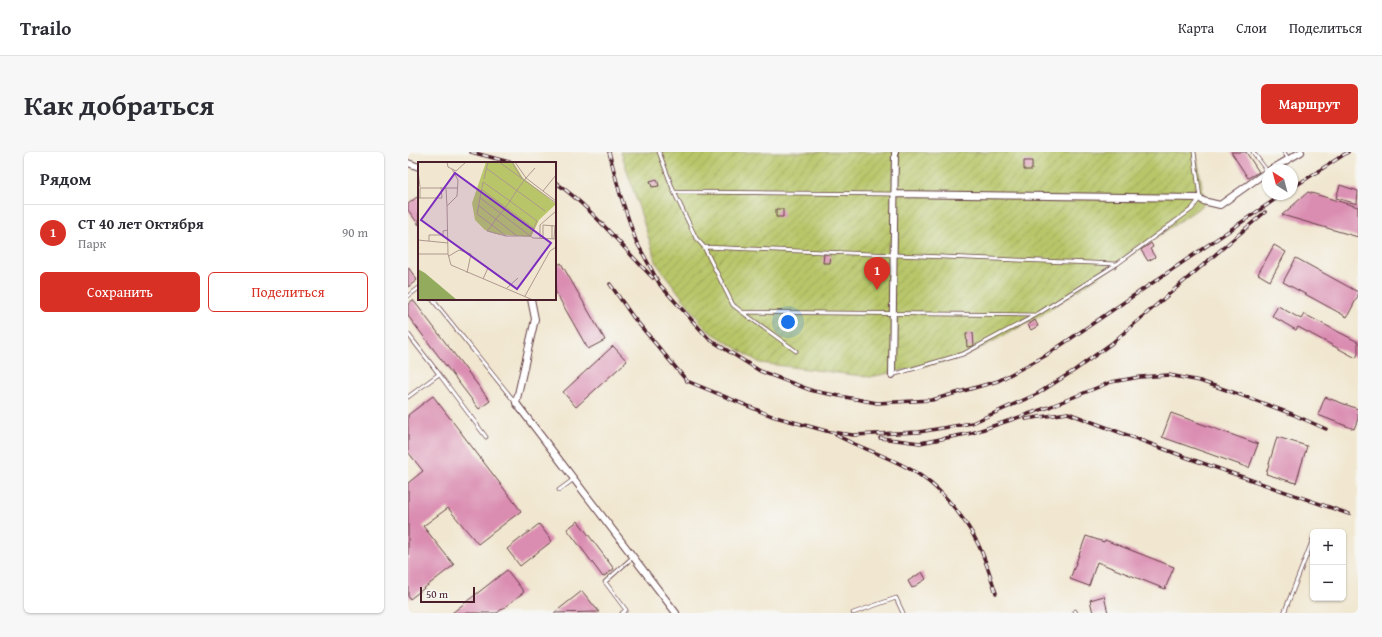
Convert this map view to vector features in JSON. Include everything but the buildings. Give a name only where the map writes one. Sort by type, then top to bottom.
[{"type":"street","points":[[892,375],[895,152]]},
{"type":"street","points":[[1281,164],[1301,152]]},
{"type":"street","points":[[408,163],[418,167]]},
{"type":"street","points":[[895,194],[1200,198],[1203,201],[1220,206],[1262,175]]},
{"type":"street","points":[[532,300],[535,319],[516,403],[676,613]]},
{"type":"lane","points":[[659,152],[674,192],[696,238],[704,247],[733,304],[796,351]]},
{"type":"lane","points":[[892,375],[963,354],[1036,315],[1118,264],[1192,209],[1200,198],[1194,152]]},
{"type":"lane","points":[[1253,152],[1262,164]]},
{"type":"lane","points":[[1284,152],[1289,160]]},
{"type":"lane","points":[[674,192],[895,194]]},
{"type":"lane","points":[[704,247],[1118,264]]},
{"type":"lane","points":[[408,296],[418,289]]},
{"type":"lane","points":[[433,300],[516,403]]},
{"type":"lane","points":[[742,312],[1036,315]]},
{"type":"lane","points":[[408,334],[486,437]]},
{"type":"lane","points":[[408,397],[439,374]]},
{"type":"lane","points":[[559,490],[574,479]]},
{"type":"lane","points":[[1284,613],[1310,547]]},
{"type":"lane","points":[[622,613],[626,610],[605,582],[633,557]]},
{"type":"lane","points":[[853,613],[896,598],[903,613]]},
{"type":"green space","points":[[621,152],[1196,152],[1205,204],[1040,316],[962,358],[870,377],[760,363],[706,329],[657,264]]},
{"type":"railway","points":[[471,152],[509,162]]},
{"type":"railway","points":[[609,152],[620,194],[636,241],[660,285],[709,339],[760,371],[813,391],[877,403],[932,400],[998,381],[1045,356],[1274,200]]},
{"type":"railway","points":[[1298,184],[1348,152]]},
{"type":"railway","points":[[556,183],[569,192],[594,215],[653,278]]},
{"type":"railway","points":[[610,284],[633,317],[687,381],[772,416],[830,432],[853,435],[919,432],[972,423],[1037,394],[1075,370],[1112,343],[1265,212]]},
{"type":"railway","points":[[880,438],[920,443],[972,433],[1049,407],[1111,382],[1140,377],[1169,375],[1200,381],[1238,394],[1292,414],[1326,429]]},
{"type":"railway","points":[[1026,419],[1068,413],[1188,458],[1349,514]]},
{"type":"railway","points":[[836,435],[901,464],[921,476],[940,492],[957,511],[972,533],[983,555],[996,593]]},
{"type":"place","name":"СТ 40 лет Октября","points":[[877,290]]}]
